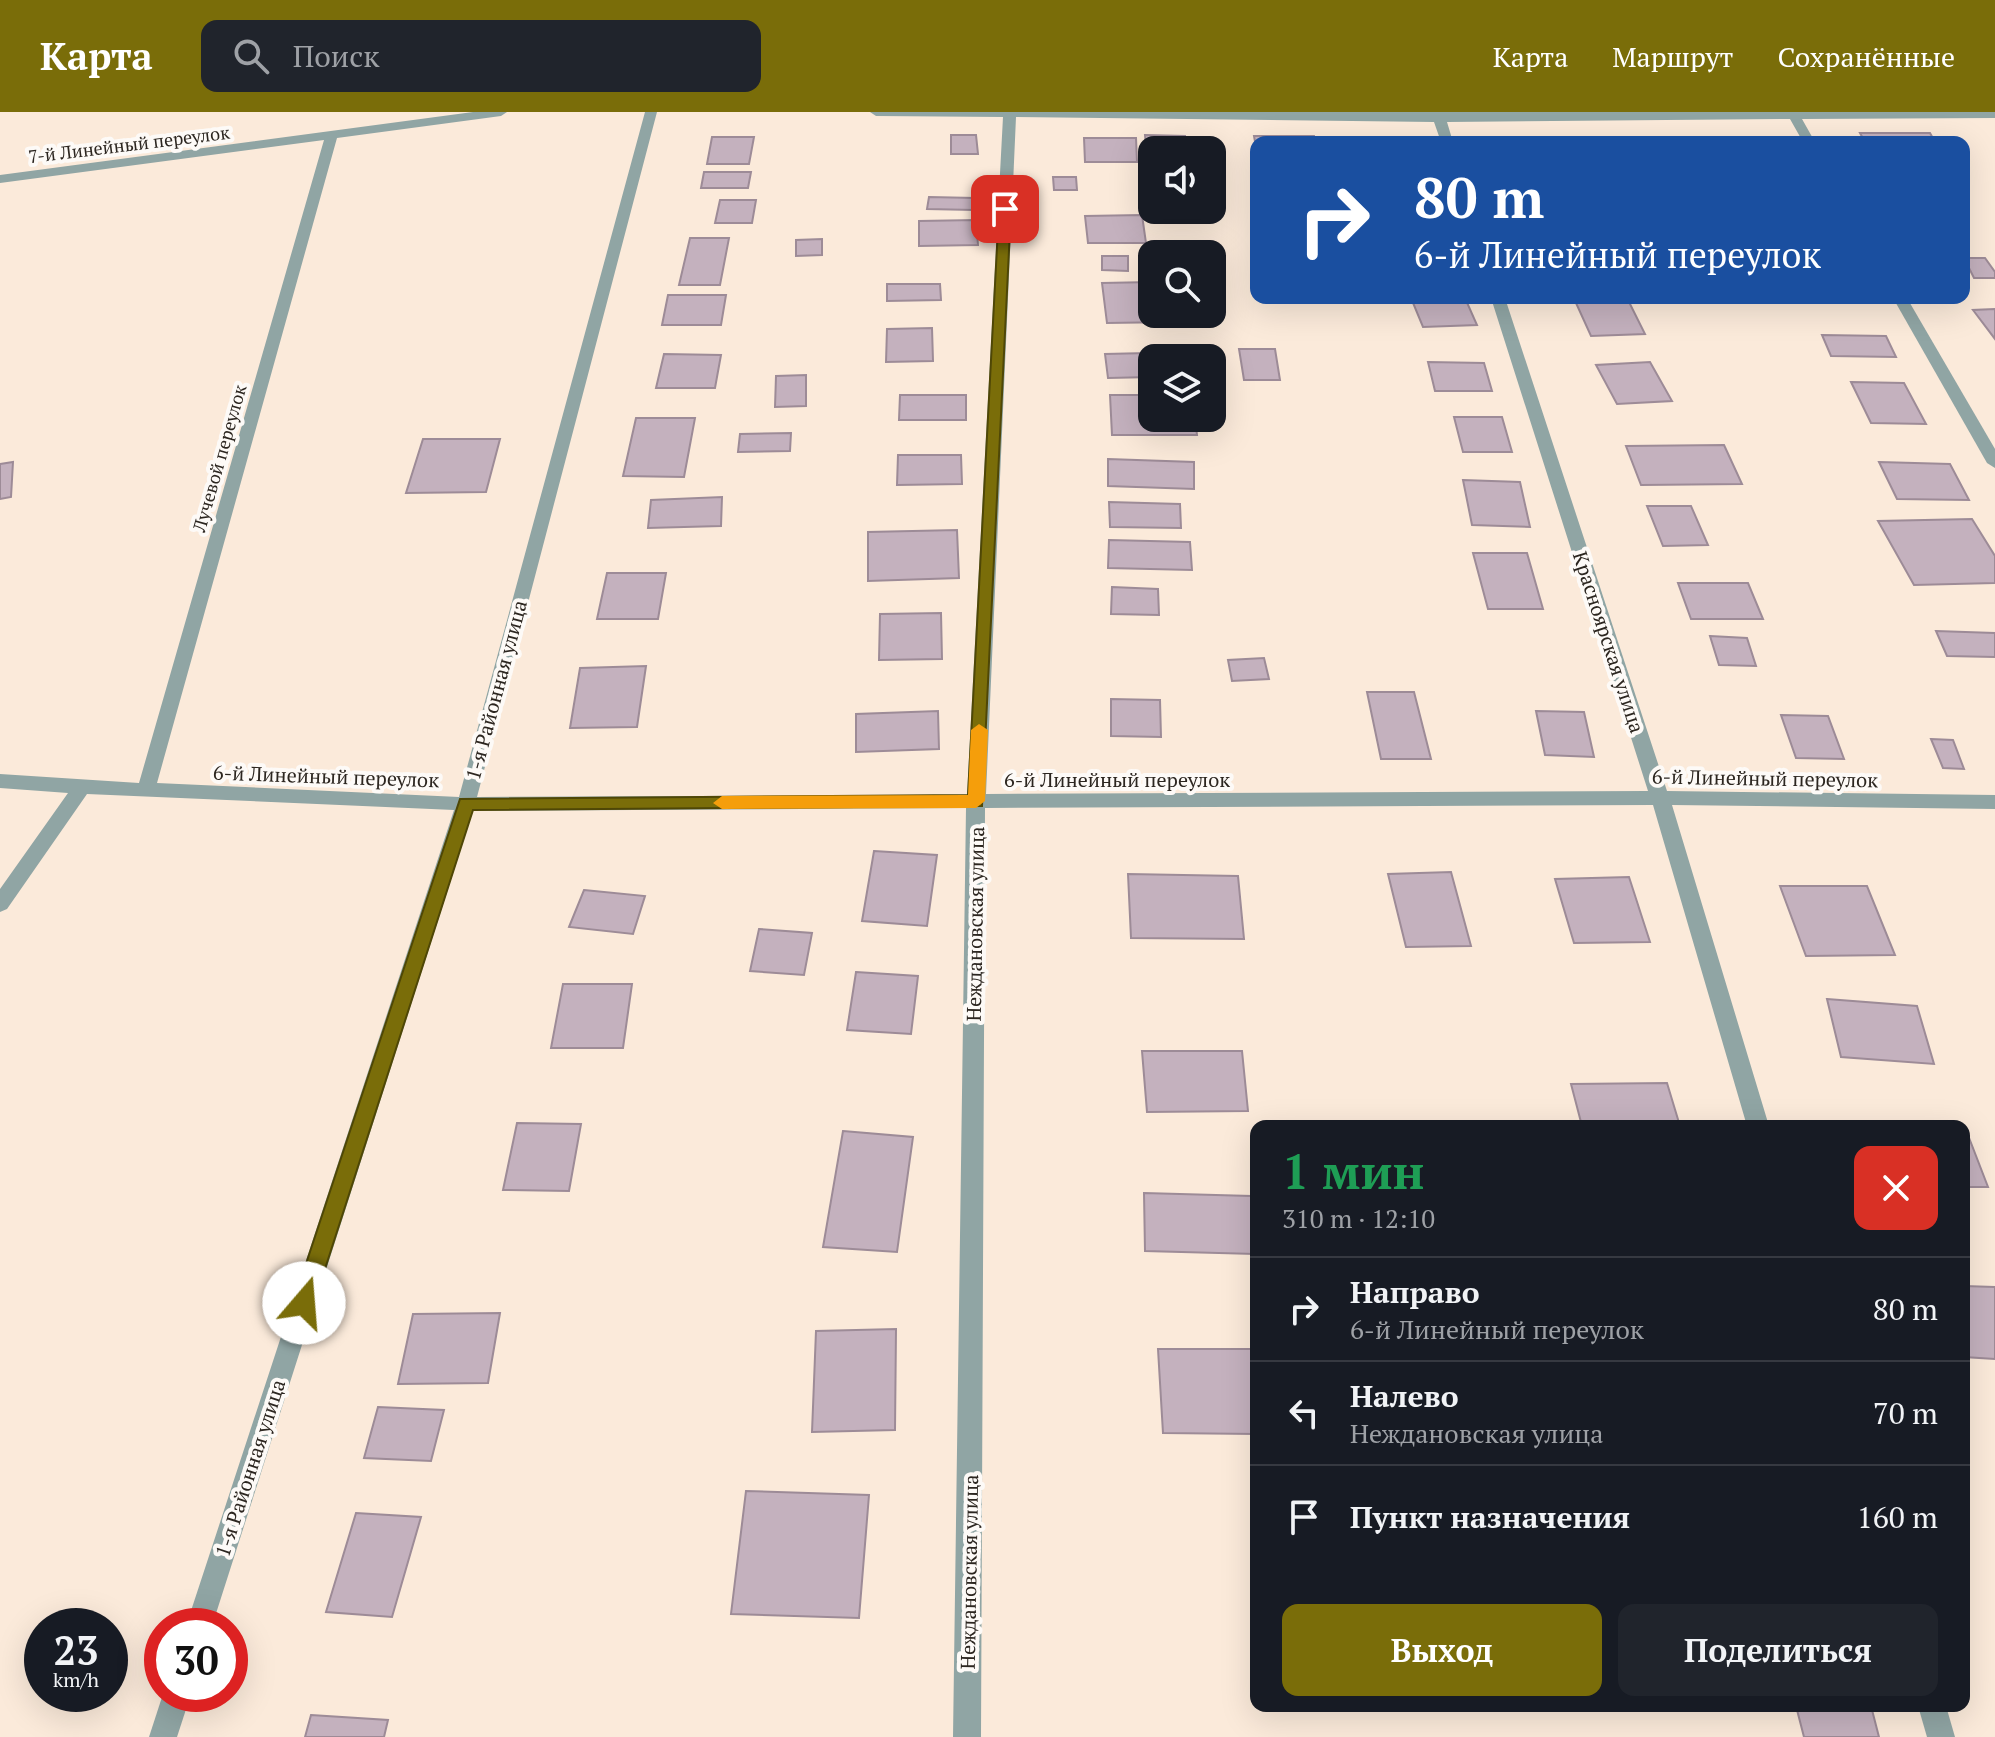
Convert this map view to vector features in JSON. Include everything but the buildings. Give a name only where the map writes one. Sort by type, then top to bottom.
[{"type":"street","name":"7-й Линейный переулок","points":[[0,179],[501,112]]},
{"type":"street","name":"1-я Районная улица","points":[[205,1608],[466,804],[651,112]]},
{"type":"street","points":[[876,112],[1995,114]]},
{"type":"street","name":"Неждановская улица","points":[[967,1737],[976,801],[1010,114]]},
{"type":"street","points":[[1793,114],[1806,136]]},
{"type":"street","points":[[1438,115],[1445,136]]},
{"type":"street","name":"Лучевой переулок","points":[[146,790],[331,137]]},
{"type":"street","name":"Красноярская улица","points":[[1500,304],[1660,798],[1756,1120]]},
{"type":"street","points":[[1903,304],[1995,463]]},
{"type":"street","name":"6-й Линейный переулок","points":[[0,781],[466,804],[1660,798],[1995,802]]},
{"type":"street","points":[[0,904],[82,787]]},
{"type":"street","points":[[163,1737],[171,1712]]},
{"type":"street","points":[[1934,1712],[1941,1737]]},
{"type":"slow traffic","points":[[722,803],[976,801],[979,730]]},
{"type":"route","points":[[304,1303],[466,804],[976,801],[1005,209]]}]
